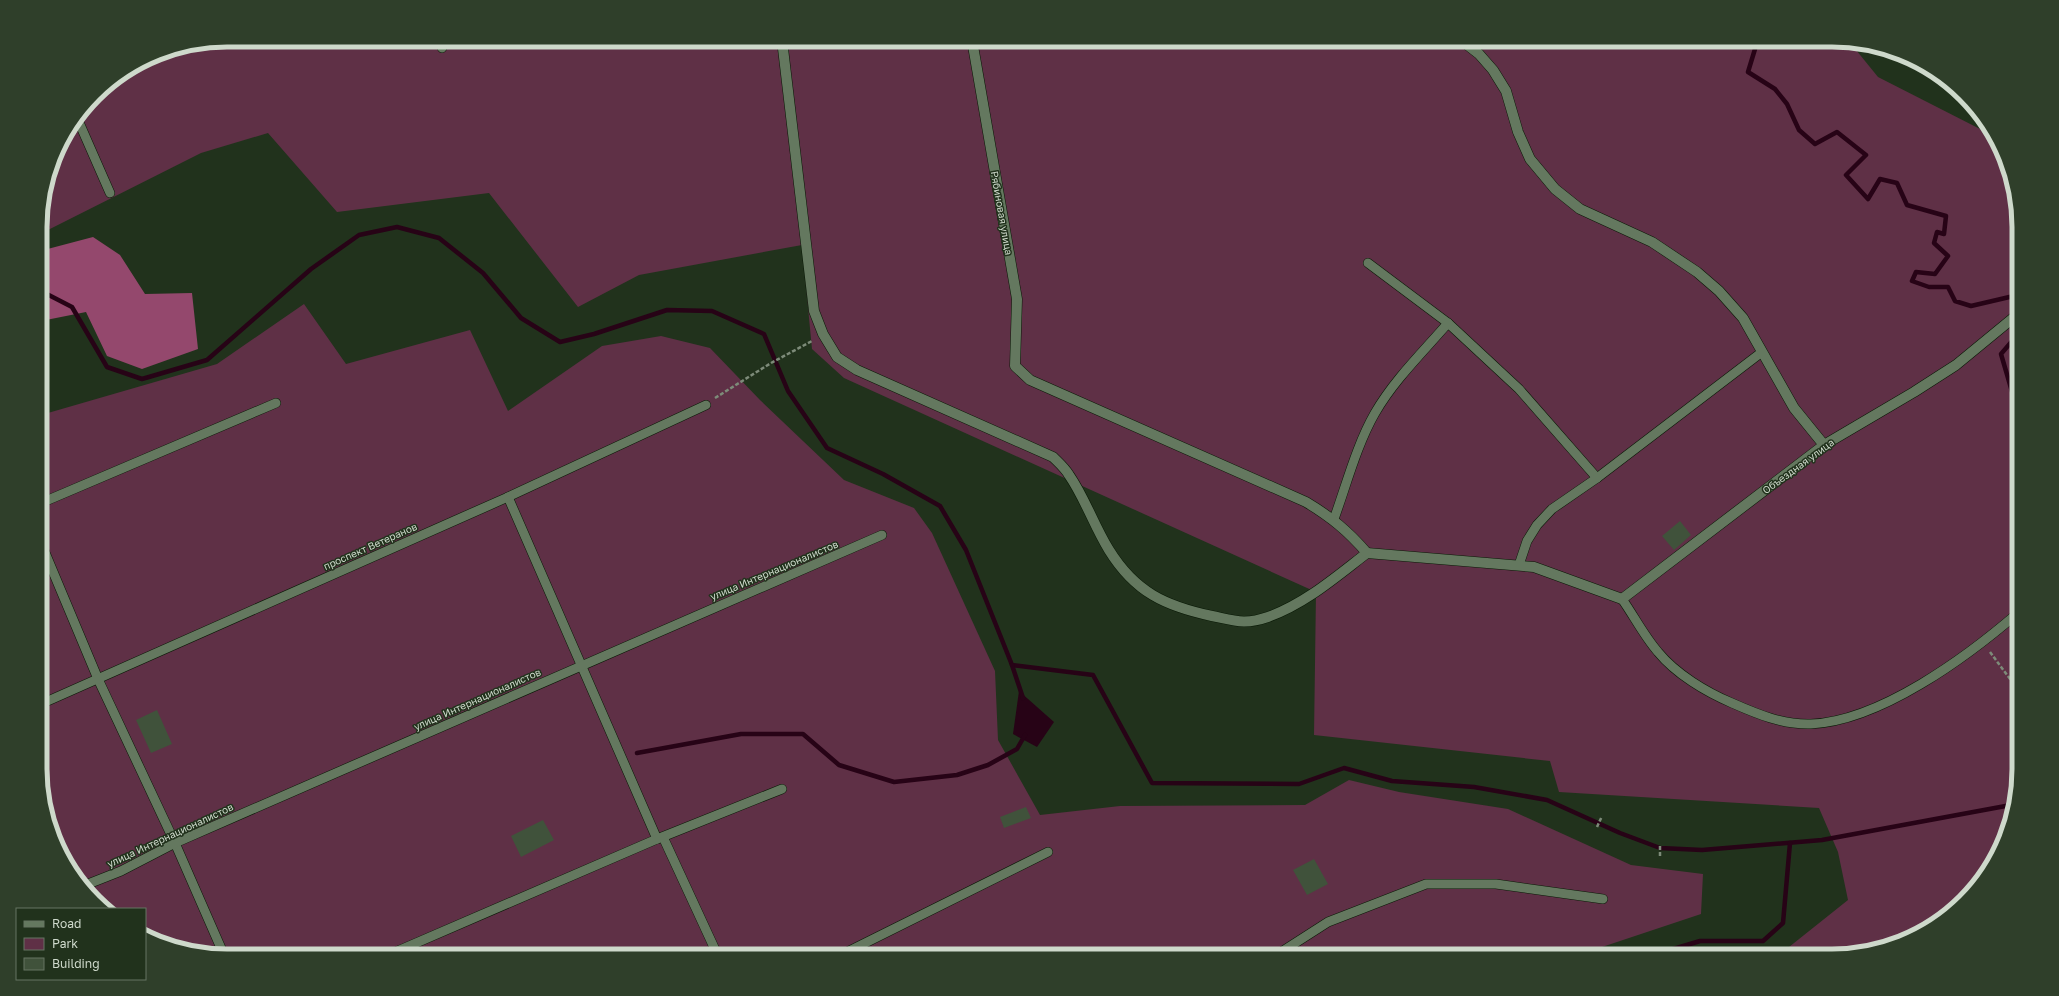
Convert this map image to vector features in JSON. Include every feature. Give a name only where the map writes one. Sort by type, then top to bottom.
[{"type":"street","points":[[783,47],[814,311],[823,334],[837,357],[857,370],[1053,457],[1069,473],[1109,550],[1129,578],[1149,594],[1167,604],[1201,614],[1245,623],[1269,617],[1293,605],[1324,586],[1367,553],[1534,566],[1622,599]]},
{"type":"street","name":"Рябиновая улица","points":[[973,47],[1017,299],[1015,366],[1030,380],[1306,502],[1350,532],[1367,553]]},
{"type":"street","points":[[1470,47],[1479,54],[1493,70],[1506,91],[1518,132],[1530,159],[1555,189],[1580,209],[1652,242],[1697,272],[1719,291],[1743,318],[1794,408],[1824,445]]},
{"type":"street","name":"Объездная улица","points":[[1622,599],[1824,445],[1914,392],[1956,365],[2012,319]]},
{"type":"lane","points":[[80,124],[110,193]]},
{"type":"lane","points":[[1368,263],[1448,323],[1519,389],[1597,478]]},
{"type":"lane","points":[[1334,520],[1365,433],[1374,414],[1386,396],[1448,323]]},
{"type":"lane","points":[[1519,566],[1527,541],[1537,525],[1552,509],[1597,478],[1762,352]]},
{"type":"lane","points":[[47,500],[276,403]]},
{"type":"lane","name":"проспект Ветеранов","points":[[47,701],[508,497],[706,405]]},
{"type":"lane","points":[[508,497],[581,665],[660,838],[715,949]]},
{"type":"lane","name":"улица Интернационалистов","points":[[89,884],[121,871],[175,843],[882,535]]},
{"type":"lane","points":[[47,556],[98,679],[175,843],[221,949]]},
{"type":"lane","points":[[1622,599],[1658,652],[1688,678],[1725,700],[1757,714],[1787,722],[1810,724],[1838,720],[1872,710],[1937,673],[1984,643],[2012,618]]},
{"type":"lane","points":[[402,949],[660,838],[782,789]]},
{"type":"lane","points":[[853,949],[1048,852]]},
{"type":"lane","points":[[1286,949],[1328,922],[1426,884],[1496,884],[1603,899]]},
{"type":"path","points":[[706,405],[771,363],[823,334]]},
{"type":"path","points":[[1984,643],[2012,681]]},
{"type":"path","points":[[1597,827],[1602,816]]},
{"type":"path","points":[[1660,845],[1660,856]]},
{"type":"green space","points":[[216,47],[1843,47],[1855,49],[1878,77],[1982,130],[1989,138],[1998,158],[2009,192],[2012,216],[2012,780],[2009,804],[1998,838],[1982,869],[1967,888],[1951,904],[1922,925],[1901,935],[1867,946],[1843,949],[1787,949],[1848,900],[1838,852],[1819,808],[1559,792],[1550,761],[1314,735],[1316,592],[844,378],[812,349],[802,245],[639,275],[578,307],[489,193],[337,212],[268,133],[201,153],[47,230],[50,192],[61,158],[77,127],[92,108],[108,92],[137,71],[158,61],[181,53]]},
{"type":"green space","points":[[304,304],[346,364],[470,330],[508,411],[602,346],[661,336],[710,348],[760,400],[844,480],[914,508],[932,533],[995,671],[998,740],[1040,815],[1120,806],[1305,805],[1349,780],[1399,792],[1508,809],[1631,865],[1703,874],[1701,914],[1596,949],[216,949],[192,946],[158,935],[146,929],[146,908],[113,908],[92,888],[71,859],[61,838],[50,804],[47,780],[47,413],[217,364]]},
{"type":"shaded area","points":[[93,237],[120,255],[145,294],[192,293],[198,349],[142,369],[107,356],[86,312],[47,320],[47,249]]},
{"type":"shaded area","points":[[1019,691],[1054,722],[1037,747],[1013,734]]},
{"type":"building","points":[[1680,521],[1691,535],[1674,550],[1662,536]]},
{"type":"building","points":[[157,710],[172,744],[151,753],[136,720]]},
{"type":"building","points":[[1026,807],[1031,818],[1004,828],[1000,817]]},
{"type":"building","points":[[543,820],[554,840],[521,857],[511,836]]},
{"type":"building","points":[[1314,859],[1328,884],[1307,895],[1293,870]]},
{"type":"waterway","points":[[1755,47],[1748,72],[1775,89],[1787,104],[1799,130],[1815,144],[1837,132],[1866,155],[1846,175],[1868,199],[1880,179],[1897,183],[1907,205],[1946,216],[1944,234],[1937,232],[1934,243],[1948,256],[1935,274],[1916,272],[1912,281],[1929,287],[1948,287],[1955,301],[1971,306],[2012,296]]},
{"type":"waterway","points":[[47,294],[72,307],[107,367],[142,379],[207,360],[311,269],[359,235],[397,227],[439,238],[483,273],[521,318],[560,342],[594,334],[667,310],[712,311],[764,334],[788,391],[827,448],[883,474],[940,506],[966,550],[1012,665],[1093,675],[1152,783],[1299,784],[1344,768],[1392,781],[1474,787],[1547,800],[1620,833],[1660,848],[1702,850],[1822,840],[2009,805]]},
{"type":"waterway","points":[[2012,341],[2001,354],[2012,392]]},
{"type":"waterway","points":[[1012,665],[1023,698]]},
{"type":"waterway","points":[[637,753],[741,734],[803,734],[839,765],[894,782],[957,775],[988,765],[1017,749],[1025,735]]},
{"type":"waterway","points":[[1673,949],[1700,941],[1763,941],[1783,923],[1790,843]]}]
